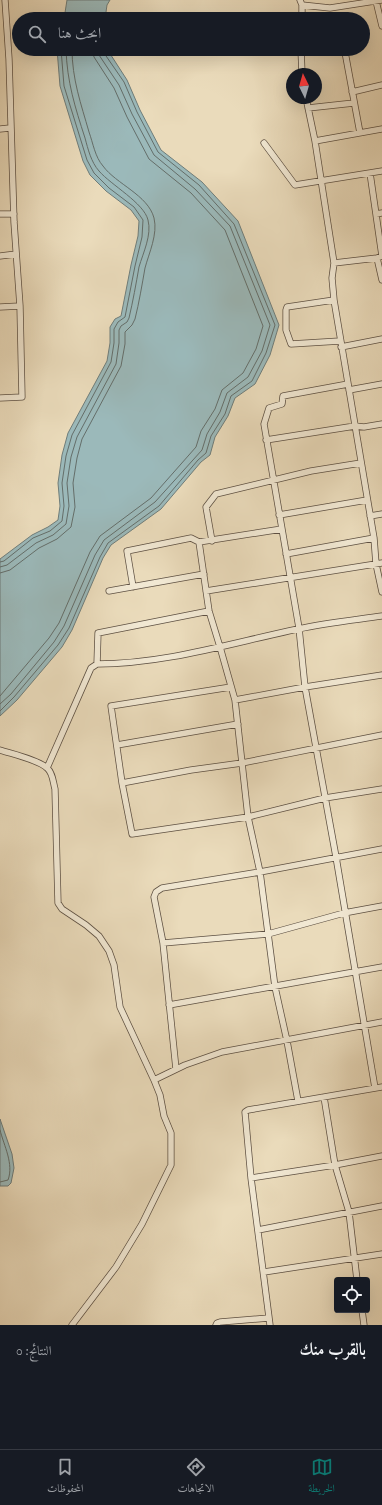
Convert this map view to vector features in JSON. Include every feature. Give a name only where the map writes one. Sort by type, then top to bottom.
[{"type":"street","points":[[0,398],[22,397],[20,306],[10,128],[8,42],[3,16],[4,0]]},
{"type":"street","points":[[302,12],[301,2],[330,8],[379,1],[382,26]]},
{"type":"street","points":[[0,43],[8,42]]},
{"type":"street","points":[[301,56],[302,68]]},
{"type":"street","points":[[346,56],[360,133]]},
{"type":"street","points":[[352,92],[382,85]]},
{"type":"street","points":[[308,108],[354,103]]},
{"type":"street","points":[[307,104],[315,141],[334,263],[332,278],[334,300],[367,500],[379,563],[382,592]]},
{"type":"street","points":[[0,129],[10,128]]},
{"type":"street","points":[[315,141],[382,129]]},
{"type":"street","points":[[264,143],[295,185],[382,170]]},
{"type":"street","points":[[370,173],[376,214],[382,280]]},
{"type":"street","points":[[376,214],[382,213]]},
{"type":"street","points":[[0,214],[14,214]]},
{"type":"street","points":[[0,256],[16,254]]},
{"type":"street","points":[[334,263],[380,257]]},
{"type":"street","points":[[334,300],[287,308],[286,330],[291,344],[341,344],[382,339]]},
{"type":"street","points":[[0,307],[20,306]]},
{"type":"street","points":[[375,1088],[344,913],[336,857],[305,687],[299,628],[264,424],[269,408],[282,404],[283,396],[382,384]]},
{"type":"street","points":[[266,440],[355,426],[364,427],[382,424]]},
{"type":"street","points":[[212,541],[206,507],[216,494],[311,471],[361,462]]},
{"type":"street","points":[[279,515],[367,500]]},
{"type":"street","points":[[370,516],[382,514]]},
{"type":"street","points":[[133,587],[127,551],[192,538],[199,542],[212,541],[282,529]]},
{"type":"street","points":[[286,554],[374,538]]},
{"type":"street","points":[[199,542],[209,611],[235,700],[248,816],[260,872],[275,987],[287,1040],[298,1102]]},
{"type":"street","points":[[206,591],[379,563]]},
{"type":"street","points":[[109,591],[204,574]]},
{"type":"street","points":[[97,664],[98,633],[209,611]]},
{"type":"street","points":[[47,768],[91,668],[97,664],[140,662],[220,647],[299,628],[382,616]]},
{"type":"street","points":[[235,700],[382,675]]},
{"type":"street","points":[[231,687],[111,706],[122,783],[132,834],[248,816],[325,798],[382,789]]},
{"type":"street","points":[[117,745],[238,724]]},
{"type":"street","points":[[122,783],[191,770],[242,763],[382,735]]},
{"type":"street","points":[[0,750],[33,761],[47,768],[53,777],[58,903],[62,909],[86,925],[99,936],[109,951],[114,965],[120,1007],[154,1080],[171,1134],[172,1165],[125,1255],[72,1325]]},
{"type":"street","points":[[176,1070],[163,943],[154,897],[156,892],[162,888],[260,872],[382,849]]},
{"type":"street","points":[[163,943],[268,934],[344,913],[382,906]]},
{"type":"street","points":[[169,1005],[382,967]]},
{"type":"street","points":[[154,1080],[186,1065],[222,1052],[364,1024],[382,1022]]},
{"type":"street","points":[[270,1325],[251,1178],[245,1112],[248,1110],[382,1087]]},
{"type":"street","points":[[324,1097],[335,1165],[349,1212],[357,1277]]},
{"type":"street","points":[[251,1178],[382,1156]]},
{"type":"street","points":[[258,1230],[382,1206]]},
{"type":"street","points":[[264,1272],[382,1254]]},
{"type":"street","points":[[362,1313],[364,1325]]},
{"type":"street","points":[[216,1325],[220,1322],[269,1318]]},
{"type":"water","points":[[67,0],[110,0],[107,5],[106,12],[65,12]]},
{"type":"water","points":[[58,56],[112,56],[127,80],[140,110],[161,150],[202,182],[238,221],[279,325],[270,355],[255,384],[235,398],[228,416],[215,437],[210,455],[201,462],[161,509],[111,545],[103,558],[72,630],[62,647],[17,700],[0,716],[0,559],[32,535],[58,520],[60,506],[58,483],[62,455],[68,433],[107,361],[110,343],[110,327],[115,319],[121,316],[138,236],[139,221],[131,210],[106,191],[90,175],[83,161],[60,86]]},
{"type":"water","points":[[0,1119],[12,1154],[14,1168],[11,1183],[8,1186],[0,1186]]}]
